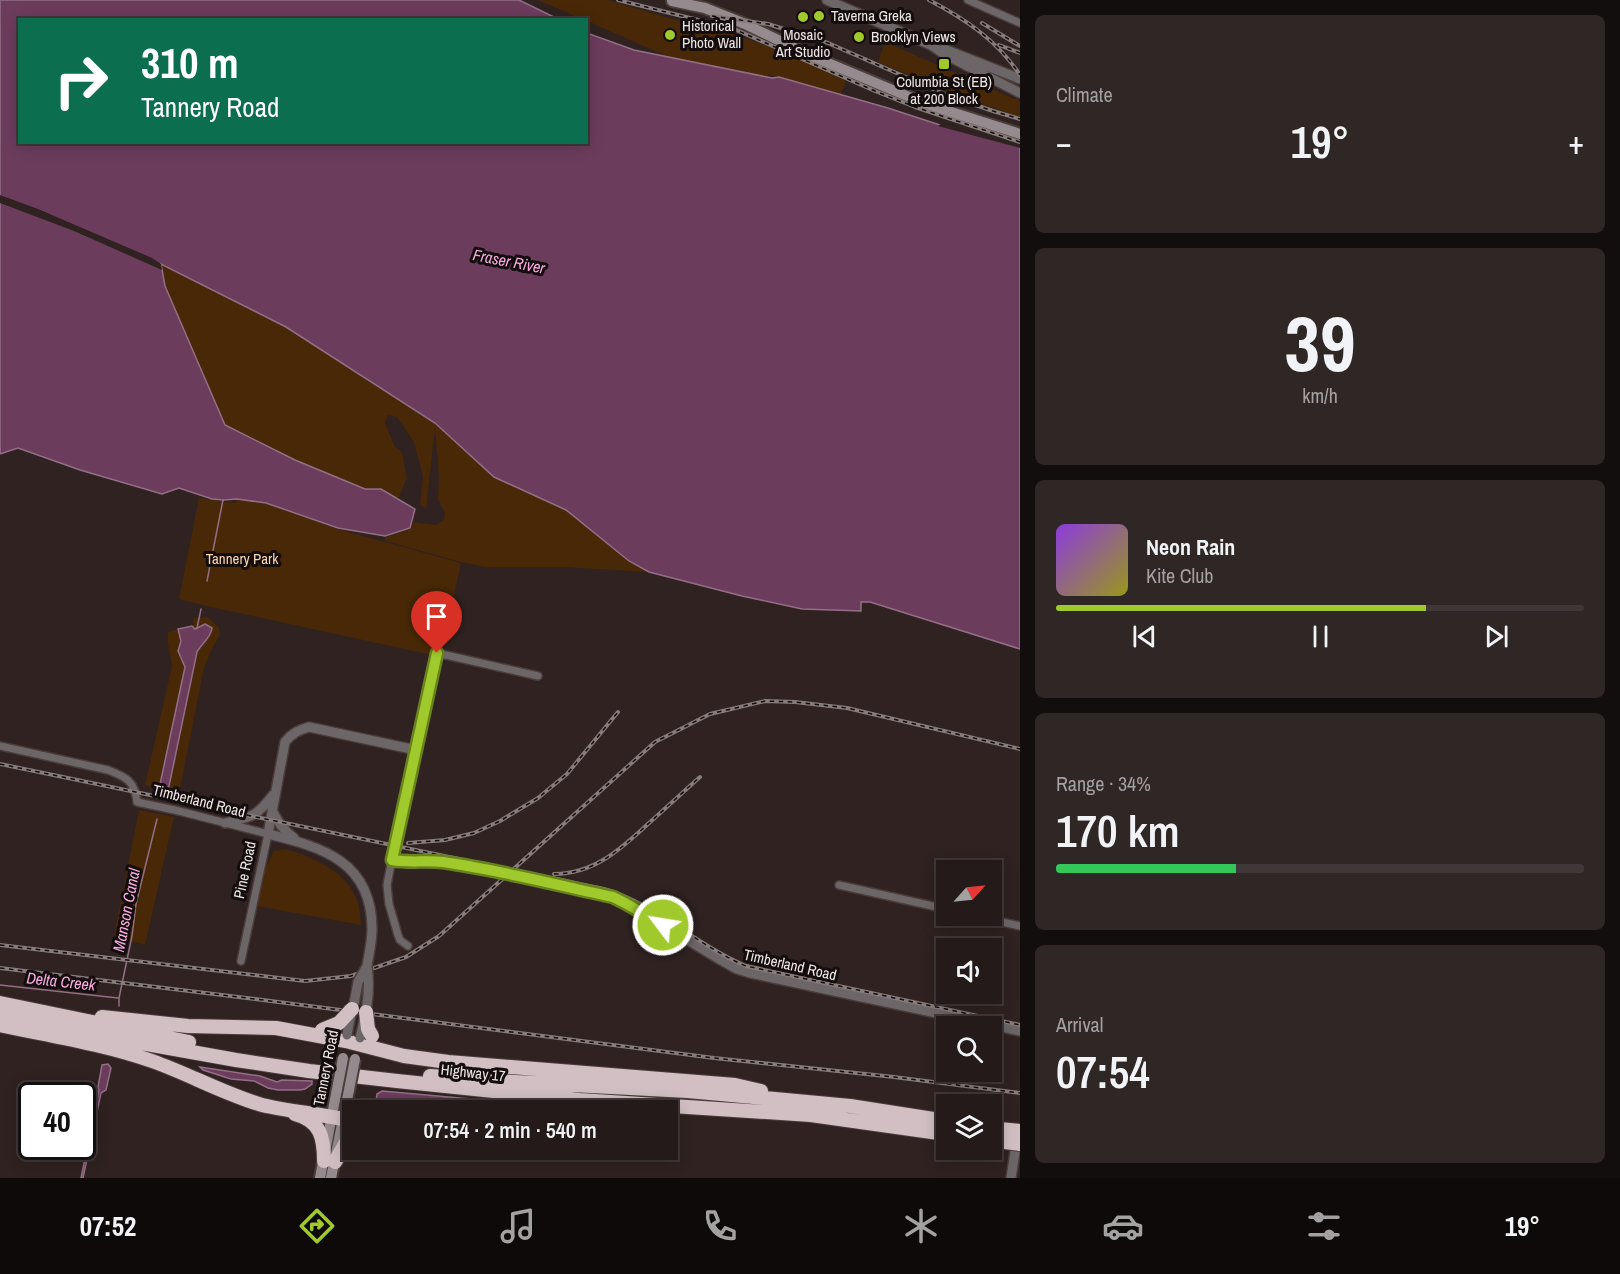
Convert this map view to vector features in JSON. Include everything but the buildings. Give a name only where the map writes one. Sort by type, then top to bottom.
[{"type":"highway","points":[[0,1002],[171,1025],[267,1027],[316,1031],[404,1056],[482,1066],[735,1084],[813,1103]]},
{"type":"highway","name":"Highway 17","points":[[0,1002],[143,1034],[236,1051],[403,1074],[688,1091],[850,1107],[936,1120]]},
{"type":"highway","points":[[316,1031],[339,1023],[359,1011],[375,1041],[382,1047],[404,1056]]},
{"type":"highway","name":"Highway 17","points":[[0,1012],[141,1043],[309,1071],[593,1100]]},
{"type":"highway","points":[[0,1025],[122,1052],[168,1067],[248,1100],[303,1117],[316,1126],[323,1140],[329,1162]]},
{"type":"highway","name":"Highway 17","points":[[678,1107],[811,1115],[936,1133]]},
{"type":"highway","points":[[278,1108],[342,1118]]},
{"type":"highway","points":[[1002,1134],[1020,1131]]},
{"type":"highway","points":[[1002,1138],[1020,1144]]},
{"type":"highway","points":[[329,1162],[342,1147]]},
{"type":"main road","points":[[672,1],[705,8],[926,104],[1020,134]]},
{"type":"main road","name":"Tannery Road","points":[[342,1113],[337,1089],[343,1058],[353,1040]]},
{"type":"main road","name":"Tannery Road","points":[[347,1100],[355,1059],[353,1040]]},
{"type":"main road","name":"Tannery Road","points":[[320,1178],[329,1162],[342,1121]]},
{"type":"main road","name":"Tannery Road","points":[[329,1162],[331,1178]]},
{"type":"street","points":[[827,0],[931,45],[1020,79]]},
{"type":"street","points":[[968,0],[1020,23]]},
{"type":"street","points":[[931,45],[1020,93]]},
{"type":"street","points":[[408,946],[400,940],[398,935],[387,885],[437,653],[538,676]]},
{"type":"street","name":"Pine Road","points":[[241,961],[285,742],[296,732],[309,727],[416,750]]},
{"type":"street","name":"Timberland Road","points":[[0,746],[108,770],[123,776],[135,788],[137,802],[267,834]]},
{"type":"street","points":[[225,823],[252,817],[275,793]]},
{"type":"street","points":[[272,810],[277,822],[299,841]]},
{"type":"street","name":"Tannery Road","points":[[267,834],[299,841],[328,852],[342,861],[358,879],[369,900],[372,916],[368,966],[370,982],[359,1011],[353,1040]]},
{"type":"street","name":"Timberland Road","points":[[392,860],[442,862],[613,897],[724,962],[750,973],[1020,1030]]},
{"type":"street","points":[[839,885],[936,907]]},
{"type":"street","points":[[1002,922],[1020,926]]},
{"type":"street","name":"Tannery Road","points":[[353,1040],[359,1011],[358,982],[368,966]]},
{"type":"street","points":[[1011,1178],[1020,1126]]},
{"type":"green space","points":[[538,0],[608,0],[739,36],[787,53],[846,81],[841,95],[768,74],[761,98],[588,21],[588,18],[580,18]]},
{"type":"green space","points":[[885,42],[1020,101],[1020,117],[969,100],[878,62]]},
{"type":"green space","points":[[161,264],[286,327],[435,423],[494,477],[566,510],[629,561],[649,572],[564,567],[485,567],[385,541],[385,537],[411,529],[414,522],[436,525],[444,520],[445,513],[438,499],[439,478],[435,428],[426,509],[420,504],[423,477],[414,442],[397,417],[388,415],[385,423],[395,447],[403,456],[407,478],[398,499],[381,489],[365,489],[295,460],[224,425],[165,286]]},
{"type":"green space","name":"Tannery Park","points":[[199,498],[236,503],[237,499],[267,503],[338,529],[461,563],[441,657],[179,599]]},
{"type":"green space","points":[[208,617],[219,627],[220,635],[204,668],[179,794],[145,785],[172,666],[168,632],[194,625],[193,618]]},
{"type":"green space","points":[[139,810],[174,817],[145,945],[114,936]]},
{"type":"green space","points":[[286,849],[320,862],[348,884],[359,906],[361,925],[257,906],[266,867],[274,851]]},
{"type":"water","name":"Fraser River","points":[[0,0],[519,0],[556,18],[18,18],[18,144],[588,144],[588,33],[634,50],[772,78],[779,77],[1020,147],[1020,649],[870,602],[861,602],[861,611],[802,609],[649,572],[629,561],[566,510],[494,477],[435,423],[286,327],[161,264],[165,286],[225,425],[295,460],[365,489],[381,489],[415,509],[410,528],[385,536],[338,528],[266,503],[237,499],[212,499],[179,488],[162,494],[80,470],[18,448],[0,454]]},
{"type":"water","points":[[205,624],[212,628],[208,638],[197,652],[168,791],[159,789],[185,667],[178,651],[181,641],[178,629],[192,626],[195,629]]},
{"type":"water","points":[[108,1064],[111,1068],[106,1090],[101,1093],[96,1117],[98,1087],[102,1065]]},
{"type":"water","points":[[200,1067],[260,1076],[277,1082],[282,1080],[312,1081],[312,1084],[300,1090],[278,1090],[254,1081],[231,1079]]},
{"type":"water","points":[[382,1091],[472,1100],[376,1100],[377,1094]]},
{"type":"water","points":[[85,1160],[87,1160],[83,1178],[81,1178]]},
{"type":"pier","points":[[942,123],[1020,145],[1020,148],[938,126]]},
{"type":"pier","points":[[0,195],[152,258],[161,264],[162,270],[74,231],[0,203]]},
{"type":"waterway","name":"Manson Canal","points":[[207,581],[223,500]]},
{"type":"waterway","name":"Manson Canal","points":[[197,628],[201,609]]},
{"type":"waterway","name":"Manson Canal","points":[[119,1006],[136,904],[157,819]]},
{"type":"waterway","name":"Delta Creek","points":[[0,985],[118,998]]},
{"type":"railway","points":[[618,0],[734,29],[915,107],[1020,142]]},
{"type":"railway","points":[[929,0],[955,15],[991,41],[1020,75]]},
{"type":"railway","points":[[712,16],[768,24],[828,43],[949,96],[1020,119]]},
{"type":"railway","points":[[982,23],[1020,46]]},
{"type":"railway","points":[[999,45],[1020,53]]},
{"type":"railway","points":[[0,945],[305,981],[351,976],[406,957],[439,936],[655,742],[710,714],[765,701],[795,702],[847,708],[1020,749]]},
{"type":"railway","points":[[408,843],[445,840],[474,833],[500,821],[538,798],[567,774],[618,712]]},
{"type":"railway","points":[[0,764],[604,889],[641,904],[710,947],[746,966],[1020,1025]]},
{"type":"railway","points":[[554,874],[582,870],[617,851],[700,777]]},
{"type":"railway","points":[[0,968],[714,1058],[1020,1093]]},
{"type":"place","name":"Taverna Greka","points":[[819,16]]},
{"type":"place","name":"Mosaic Art Studio","points":[[803,17]]},
{"type":"place","name":"Historical Photo Wall","points":[[670,35]]},
{"type":"place","name":"Brooklyn Views","points":[[859,37]]},
{"type":"place","name":"Columbia St (EB) at 200 Block","points":[[944,64]]},
{"type":"route","points":[[437,653],[392,860],[442,862],[613,897],[663,925]]}]
